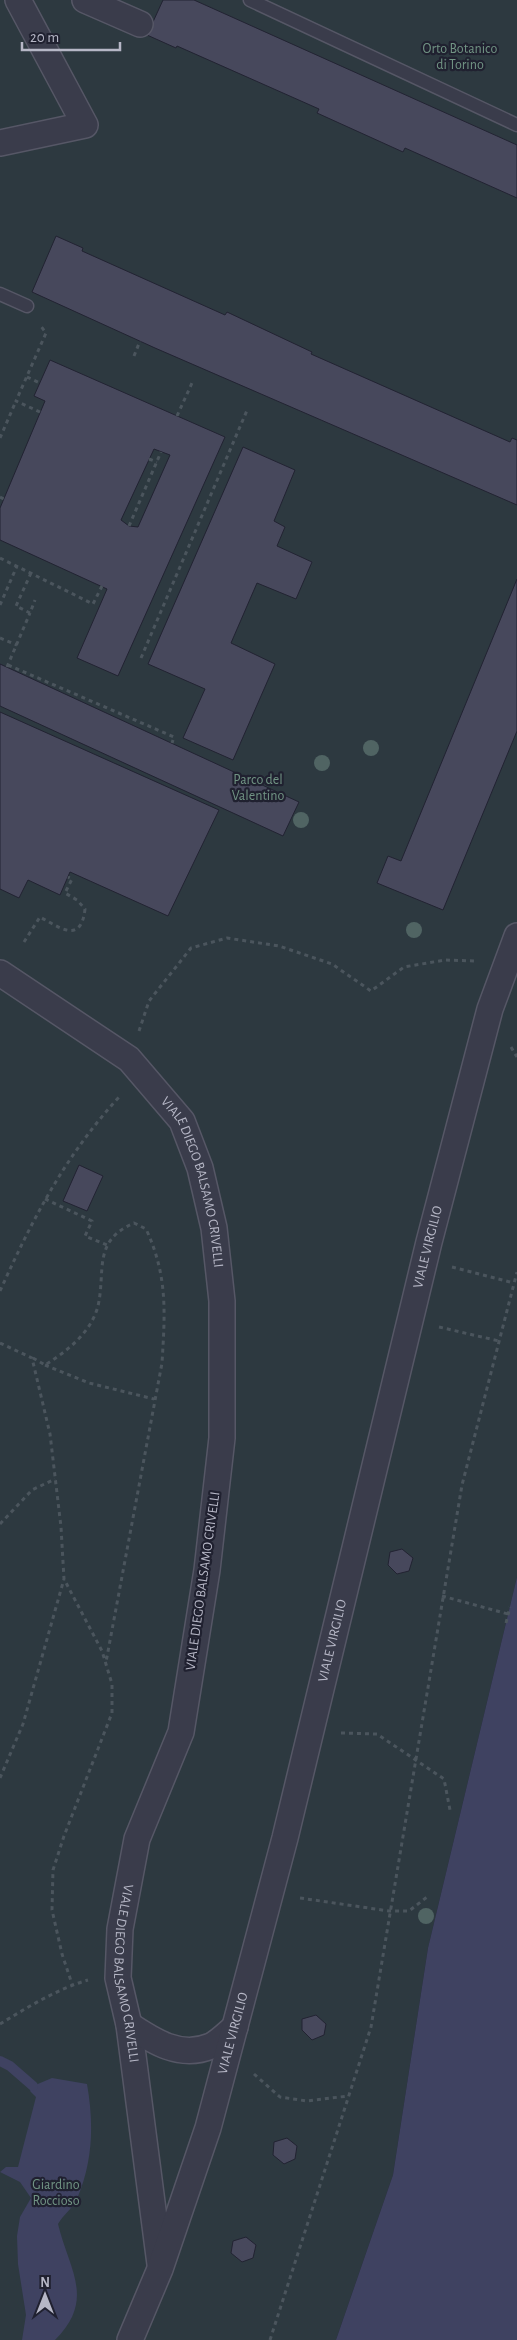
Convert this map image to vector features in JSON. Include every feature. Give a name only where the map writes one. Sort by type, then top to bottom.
[{"type":"street","points":[[0,143],[94,130],[18,0]]},
{"type":"street","points":[[85,0],[140,24]]},
{"type":"street","name":"VIALE VIRGILIO","points":[[130,2340],[160,2269],[208,2128],[309,1738],[424,1260],[490,1009],[517,936]]},
{"type":"street","name":"VIALE DIEGO BALSAMO CRIVELLI","points":[[0,973],[136,1066],[182,1121],[200,1168],[214,1228],[222,1301],[222,1438],[207,1570],[181,1732],[137,1839],[120,1929],[118,1978],[129,2025],[160,2269]]},
{"type":"street","points":[[129,2025],[158,2045],[185,2051],[211,2046],[235,2027]]},
{"type":"lane","points":[[250,0],[517,125]]},
{"type":"lane","points":[[0,294],[27,306]]},
{"type":"path","points":[[0,438],[46,332],[27,306]]},
{"type":"path","points":[[134,356],[140,341]]},
{"type":"path","points":[[27,377],[40,382]]},
{"type":"path","points":[[177,416],[192,383]]},
{"type":"path","points":[[16,401],[40,412]]},
{"type":"path","points":[[141,658],[248,408]]},
{"type":"path","points":[[129,526],[161,452]]},
{"type":"path","points":[[150,459],[157,462]]},
{"type":"path","points":[[0,558],[93,604],[102,586]]},
{"type":"path","points":[[0,605],[16,566]]},
{"type":"path","points":[[30,613],[16,606],[31,573]]},
{"type":"path","points":[[35,600],[8,666],[174,737],[172,743]]},
{"type":"path","points":[[0,638],[16,645]]},
{"type":"path","points":[[24,942],[40,917],[63,930],[71,931],[79,928],[84,921],[85,909],[77,900],[66,893],[72,879],[68,877]]},
{"type":"path","points":[[0,1291],[32,1222],[45,1199],[71,1156],[114,1103],[136,1066],[150,1001],[191,948],[227,938],[279,946],[332,964],[371,991],[404,967],[445,960],[481,961],[506,968]]},
{"type":"path","points":[[45,1199],[92,1221],[85,1236],[108,1245]]},
{"type":"path","points":[[45,1365],[68,1350],[88,1328],[98,1306],[102,1261],[108,1245],[118,1230],[134,1223],[146,1229],[155,1247],[163,1278],[165,1318],[162,1363],[106,1663]]},
{"type":"path","points":[[424,1260],[514,1283]]},
{"type":"path","points":[[270,2340],[371,2027],[462,1485],[517,1272]]},
{"type":"path","points":[[410,1320],[498,1341]]},
{"type":"path","points":[[0,1344],[89,1383],[154,1399]]},
{"type":"path","points":[[0,2024],[72,1984],[62,1954],[52,1910],[53,1870],[64,1836],[112,1712],[112,1684],[102,1651],[64,1579],[61,1554],[61,1527],[50,1434],[32,1358]]},
{"type":"path","points":[[0,1524],[32,1490],[55,1479]]},
{"type":"path","points":[[0,1778],[23,1724],[64,1579]]},
{"type":"path","points":[[442,1596],[508,1614]]},
{"type":"path","points":[[506,1623],[510,1607]]},
{"type":"path","points":[[309,1738],[348,1732],[377,1734],[444,1779],[450,1810]]},
{"type":"path","points":[[299,1898],[390,1912],[409,1911],[427,1897]]},
{"type":"path","points":[[251,2072],[280,2097],[307,2101],[348,2096]]},
{"type":"green space","name":"Parco del Valentino","points":[[0,0],[517,0],[517,1577],[428,1948],[393,2175],[336,2340],[0,2340]]},
{"type":"water","points":[[517,1577],[517,2340],[336,2340],[393,2175],[428,1948]]},
{"type":"water","points":[[52,2078],[87,2084],[91,2114],[91,2142],[82,2185],[77,2199],[58,2224],[73,2270],[77,2297],[74,2311],[67,2325],[55,2340],[22,2340],[26,2315],[18,2264],[17,2236],[20,2217],[31,2198],[20,2182],[0,2172],[6,2167],[18,2167],[36,2097],[30,2091],[33,2086]]},
{"type":"building","points":[[163,0],[194,0],[517,145],[517,198],[405,148],[403,152],[317,113],[319,109],[177,46],[176,48],[147,35]]},
{"type":"building","points":[[56,236],[83,248],[82,251],[225,315],[227,312],[312,352],[311,354],[510,442],[512,438],[517,440],[517,505],[155,348],[32,292]]},
{"type":"building","points":[[50,360],[225,437],[118,676],[77,658],[107,589],[0,540],[0,508],[45,401],[34,396]],"holes":[[[154,449],[170,455],[138,527],[129,526],[121,520]]]},
{"type":"building","points":[[243,447],[295,470],[274,521],[285,527],[277,546],[312,562],[296,599],[257,583],[231,643],[275,664],[233,760],[183,738],[205,689],[148,664]]},
{"type":"building","points":[[517,579],[517,731],[443,910],[377,883],[388,856],[401,861]]},
{"type":"building","points":[[0,664],[299,802],[283,836],[0,706]]},
{"type":"building","points":[[0,712],[219,810],[168,916],[70,872],[60,895],[28,880],[19,898],[0,889]]},
{"type":"building","points":[[79,1165],[103,1176],[87,1211],[63,1201]]},
{"type":"building","points":[[402,1549],[413,1558],[409,1571],[397,1574],[388,1565],[390,1552]]},
{"type":"building","points":[[316,2015],[326,2024],[324,2035],[312,2040],[302,2030],[302,2019]]},
{"type":"building","points":[[287,2138],[297,2146],[295,2159],[284,2164],[273,2155],[274,2142]]},
{"type":"building","points":[[246,2237],[256,2245],[253,2258],[242,2262],[231,2253],[233,2241]]},
{"type":"waterway","points":[[0,2061],[10,2066],[33,2086]]},
{"type":"park label","name":"Orto Botanico di Torino","points":[[460,58]]},
{"type":"park label","name":"Giardino Roccioso","points":[[56,2194]]}]
